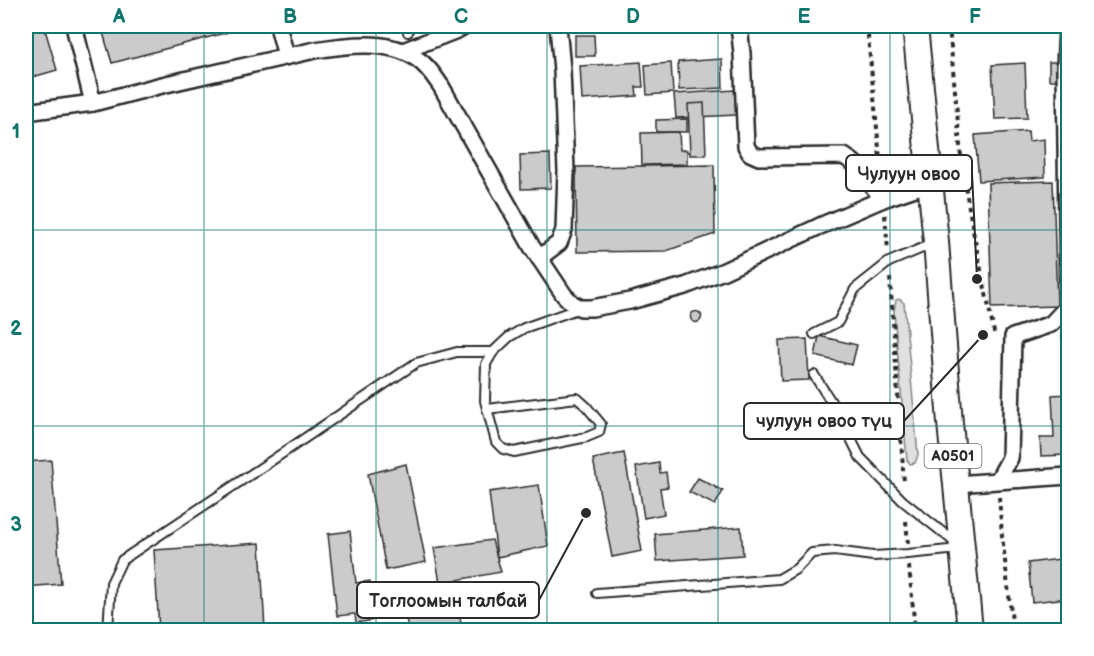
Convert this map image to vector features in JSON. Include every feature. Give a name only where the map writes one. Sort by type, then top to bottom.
[{"type":"highway","name":"A0501","points":[[915,26],[970,630]]},
{"type":"street","points":[[74,26],[93,103]]},
{"type":"street","points":[[278,26],[286,56]]},
{"type":"street","points":[[403,51],[464,26]]},
{"type":"street","points":[[539,258],[559,243],[564,230],[566,171],[558,26]]},
{"type":"street","points":[[739,26],[746,146],[750,153],[759,157],[844,156],[854,163],[884,199]]},
{"type":"street","points":[[998,480],[1010,458],[1012,337],[1051,324],[1068,306],[1065,67],[1067,26]]},
{"type":"street","points":[[26,112],[93,103],[315,50],[375,45],[403,51],[417,58],[428,68],[441,86],[539,258],[564,295],[580,308],[630,302],[685,286],[724,271],[884,199],[930,183]]},
{"type":"street","points":[[956,484],[1068,476]]},
{"type":"lane","points":[[814,334],[838,322],[855,289],[889,262],[936,242]]},
{"type":"lane","points":[[487,409],[577,398],[601,424],[599,432],[587,437],[514,452],[503,450],[496,442],[484,401],[486,364],[493,352],[508,337],[524,328],[580,308]]},
{"type":"lane","points":[[108,630],[111,583],[122,560],[416,363],[457,352],[493,352]]},
{"type":"lane","points":[[814,375],[837,411],[860,457],[906,504],[963,548]]},
{"type":"lane","points":[[597,593],[779,579],[812,553],[835,551],[873,556],[963,548]]},
{"type":"path","points":[[867,26],[884,199],[915,630]]},
{"type":"path","points":[[949,26],[962,167],[996,342]]},
{"type":"path","points":[[998,480],[1013,630]]},
{"type":"shaded area","points":[[899,299],[904,303],[918,455],[915,463],[910,464],[907,460],[894,312],[896,300]]},
{"type":"building","points":[[26,26],[44,26],[57,70],[26,79]]},
{"type":"building","points":[[101,26],[251,26],[112,63]]},
{"type":"building","points":[[575,35],[594,35],[595,56],[575,56]]},
{"type":"building","points":[[722,59],[723,88],[679,90],[678,62]]},
{"type":"building","points":[[641,62],[643,87],[636,87],[637,96],[582,100],[580,66]]},
{"type":"building","points":[[1049,62],[1058,62],[1058,80],[1049,80]]},
{"type":"building","points":[[671,63],[673,93],[647,95],[645,65]]},
{"type":"building","points":[[1025,63],[1027,118],[995,119],[992,65]]},
{"type":"building","points":[[735,90],[736,115],[676,118],[674,94]]},
{"type":"building","points":[[704,103],[706,155],[690,155],[688,104]]},
{"type":"building","points":[[687,119],[687,132],[656,132],[656,120]]},
{"type":"building","points":[[1028,131],[1029,141],[1044,139],[1045,177],[979,181],[975,135]]},
{"type":"building","points":[[679,132],[680,150],[687,150],[687,164],[642,165],[641,133]]},
{"type":"building","points":[[550,154],[551,188],[521,189],[520,155]]},
{"type":"building","points":[[714,165],[715,234],[666,251],[577,252],[576,167]]},
{"type":"building","points":[[1053,181],[1057,306],[992,308],[988,183]]},
{"type":"building","points":[[696,312],[700,313],[700,321],[696,322],[692,321],[691,317],[692,313]]},
{"type":"building","points":[[1068,334],[1068,378],[1065,378],[1062,335]]},
{"type":"building","points":[[819,336],[857,345],[852,365],[815,356]]},
{"type":"building","points":[[807,339],[809,380],[781,381],[779,340]]},
{"type":"building","points":[[1068,394],[1068,455],[1041,456],[1040,438],[1054,438],[1052,395]]},
{"type":"building","points":[[624,453],[642,551],[612,557],[593,459]]},
{"type":"building","points":[[51,460],[61,584],[26,587],[26,462]]},
{"type":"building","points":[[659,463],[660,473],[666,472],[668,487],[660,488],[664,514],[644,518],[636,467]]},
{"type":"building","points":[[406,464],[426,562],[386,570],[368,474]]},
{"type":"building","points":[[698,478],[723,491],[715,505],[689,492]]},
{"type":"building","points":[[539,485],[548,546],[497,557],[489,492]]},
{"type":"building","points":[[741,527],[743,555],[657,561],[655,534]]},
{"type":"building","points":[[350,531],[356,583],[370,581],[371,589],[389,587],[392,613],[375,615],[374,620],[356,623],[355,614],[337,616],[328,534]]},
{"type":"building","points":[[492,540],[501,572],[440,583],[434,548]]},
{"type":"building","points":[[260,543],[265,630],[159,630],[154,550]]},
{"type":"building","points":[[1068,558],[1068,598],[1032,602],[1028,563]]},
{"type":"building","points":[[453,587],[462,627],[447,630],[408,630],[403,598]]},
{"type":"place","name":"Чулуун овоо","points":[[977,279]]},
{"type":"place","name":"чулуун овоо түц","points":[[983,335]]},
{"type":"place","name":"Тоглоомын талбай","points":[[586,513]]}]
